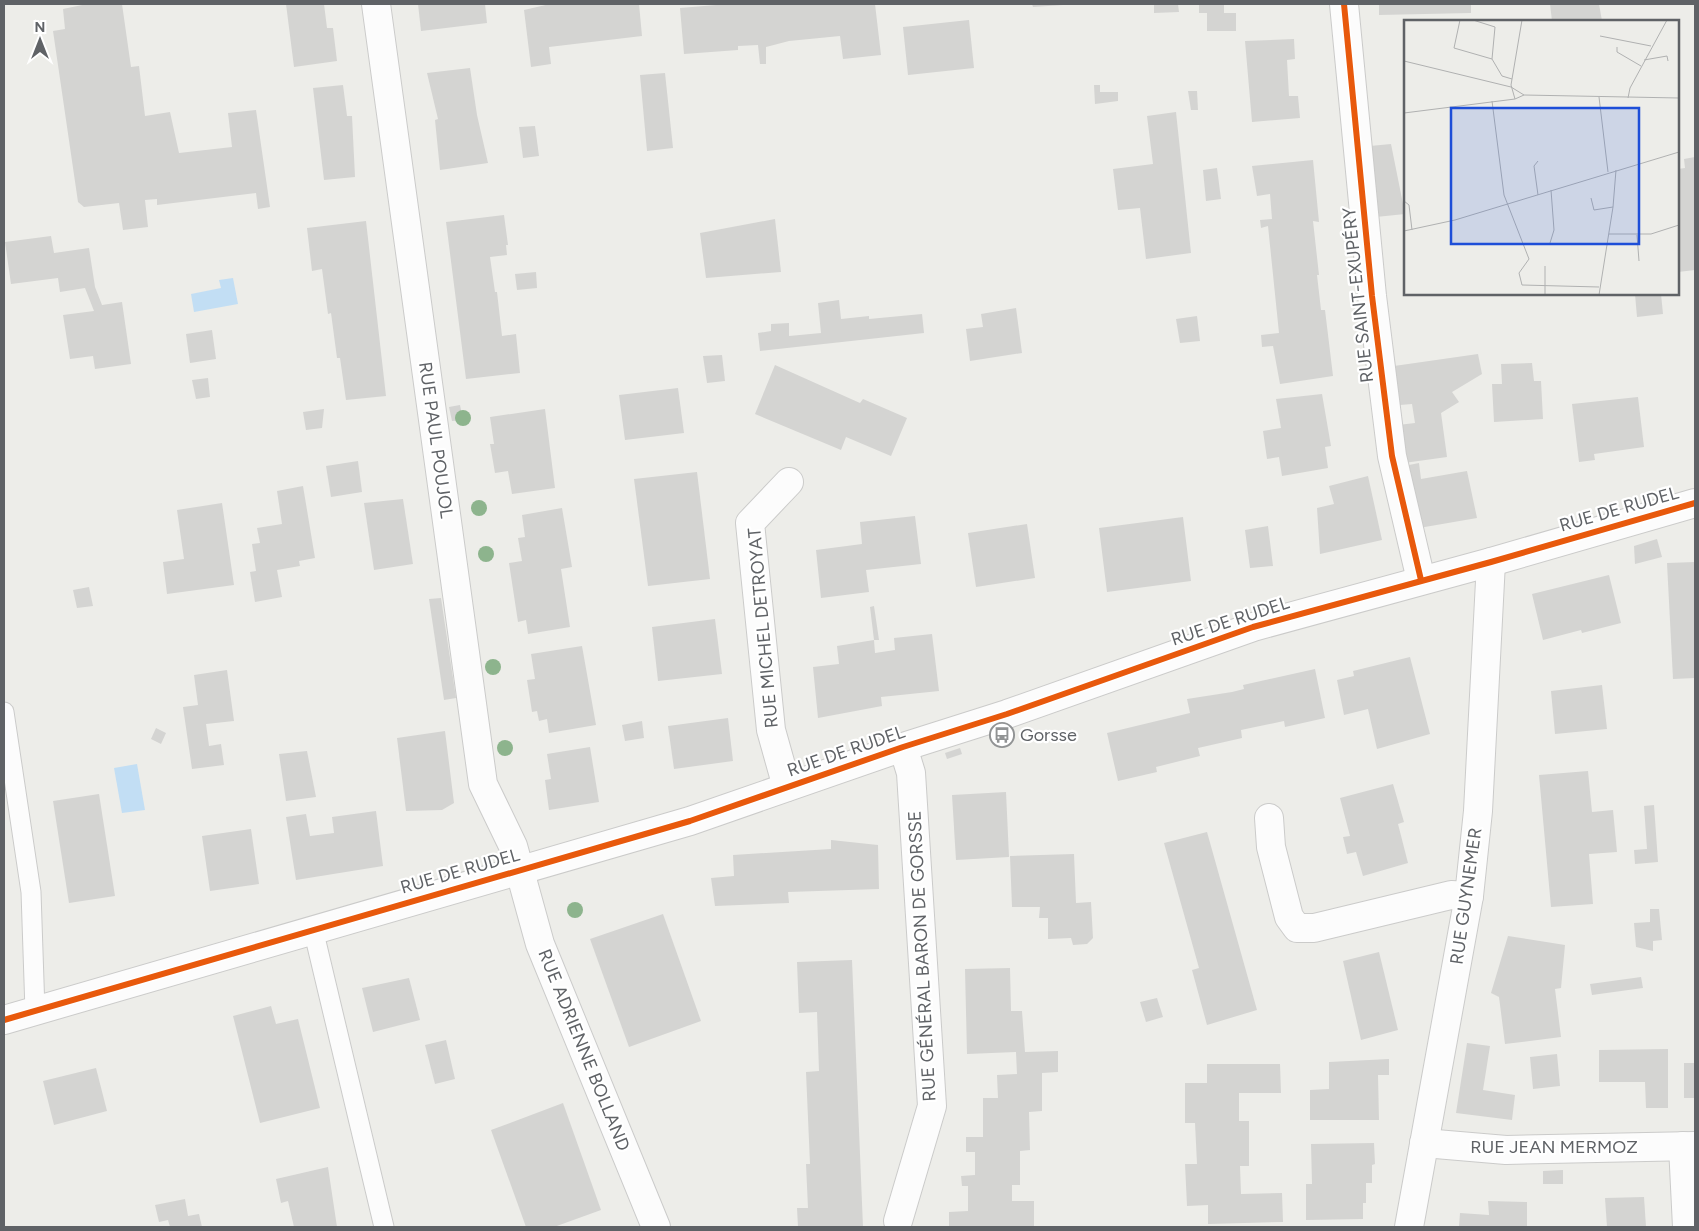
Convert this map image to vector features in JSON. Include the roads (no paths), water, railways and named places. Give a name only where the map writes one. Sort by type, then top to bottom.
[{"type":"street","name":"RUE PAUL POUJOL","points":[[376,4],[483,784],[513,846],[520,869]]},
{"type":"street","name":"RUE SAINT-EXUPÉRY","points":[[1344,4],[1372,296],[1392,456],[1421,580]]},
{"type":"street","name":"RUE MICHEL DETROYAT","points":[[788,787],[771,730],[750,523],[789,482]]},
{"type":"street","name":"RUE DE RUDEL","points":[[4,1020],[690,821],[903,746],[1007,714],[1253,626],[1491,562],[1695,503]]},
{"type":"street","name":"RUE GUYNEMER","points":[[1409,1227],[1469,896],[1478,811],[1491,562]]},
{"type":"street","name":"RUE GÉNÉRAL BARON DE GORSSE","points":[[898,1221],[932,1106],[911,773],[903,746]]},
{"type":"street","points":[[1269,818],[1271,847],[1275,864],[1289,917],[1297,928],[1314,928],[1451,895],[1469,896]]},
{"type":"street","name":"RUE ADRIENNE BOLLAND","points":[[520,869],[542,949],[656,1227]]},
{"type":"street","name":"RUE JEAN MERMOZ","points":[[1424,1143],[1506,1150],[1689,1146],[1687,1227]]},
{"type":"lane","points":[[4,712],[32,892],[35,1011]]},
{"type":"lane","points":[[313,929],[384,1227]]},
{"type":"water","points":[[233,278],[238,304],[194,312],[191,294],[221,288],[219,280]]},
{"type":"water","points":[[137,764],[145,810],[122,813],[114,768]]},
{"type":"place","name":"Gorsse","points":[[1002,735]]}]
